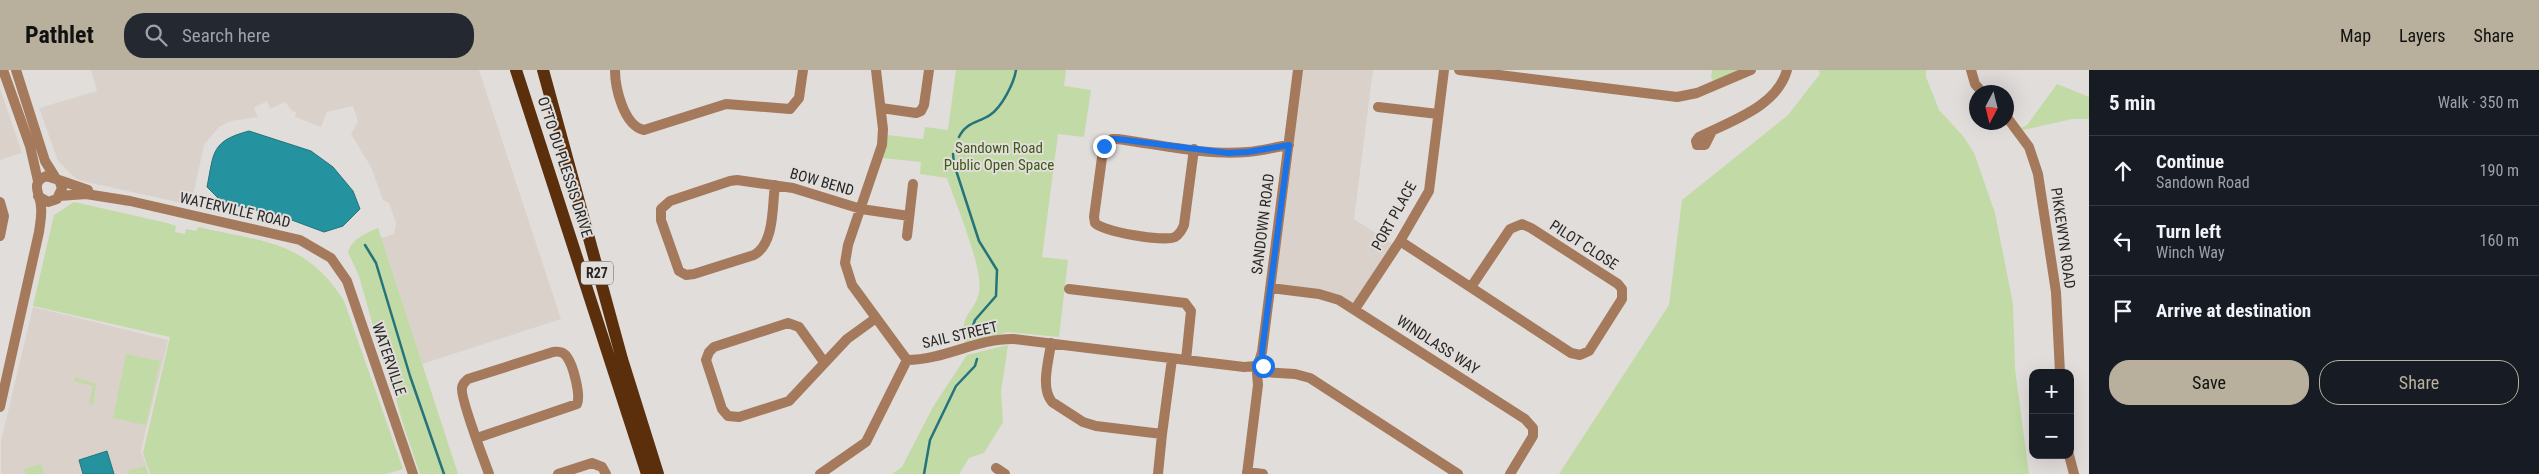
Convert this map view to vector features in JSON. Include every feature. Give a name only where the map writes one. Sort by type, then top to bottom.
[{"type":"main road","name":"OTTO DU PLESSIS DRIVE","points":[[516,70],[647,474]]},
{"type":"main road","name":"OTTO DU PLESSIS DRIVE","points":[[543,70],[619,349],[658,474]]},
{"type":"street","points":[[4,70],[33,156],[38,181],[36,190],[42,209],[37,247]]},
{"type":"street","points":[[0,407],[5,361],[37,247],[56,198],[62,188],[45,161],[16,70]]},
{"type":"street","points":[[615,70],[617,87],[627,116],[635,127],[644,130],[726,104],[790,109],[799,98],[803,70]]},
{"type":"street","name":"SAIL STREET","points":[[876,70],[881,108],[882,145],[846,250],[846,268],[852,285],[907,360],[930,358],[1008,339],[1260,369]]},
{"type":"street","points":[[881,108],[916,113],[921,111],[924,105],[929,70]]},
{"type":"street","name":"SANDOWN ROAD","points":[[1247,473],[1298,70]]},
{"type":"street","name":"PORT PLACE","points":[[1355,309],[1400,241],[1429,190],[1444,70]]},
{"type":"street","points":[[1459,70],[1510,73],[1677,97],[1697,93],[1751,70]]},
{"type":"street","points":[[1712,131],[1770,97],[1778,90],[1787,70]]},
{"type":"street","points":[[1971,70],[1976,85]]},
{"type":"street","points":[[1378,107],[1438,114]]},
{"type":"street","name":"PIKKEWYN ROAD","points":[[2014,127],[2029,147],[2038,174],[2056,292],[2060,369]]},
{"type":"street","points":[[1194,148],[1184,225],[1178,236],[1163,238],[1116,231],[1104,229],[1095,223],[1094,217],[1102,150],[1109,141],[1117,139],[1194,148],[1228,153],[1248,152],[1289,145]]},
{"type":"street","points":[[38,181],[46,176],[57,179]]},
{"type":"street","name":"WATERVILLE ROAD","points":[[57,179],[130,201],[300,240],[331,258]]},
{"type":"street","name":"BOW BEND","points":[[775,185],[768,238],[761,250],[754,255],[694,274],[686,274],[679,271],[661,220],[660,213],[664,204],[734,180],[775,185],[811,192],[861,209],[910,216]]},
{"type":"street","points":[[907,236],[913,184]]},
{"type":"street","name":"WATERVILLE ROAD","points":[[56,198],[86,194],[130,201]]},
{"type":"street","points":[[38,196],[45,201],[56,198]]},
{"type":"street","points":[[0,202],[4,216],[0,236]]},
{"type":"street","name":"PILOT CLOSE","points":[[1400,241],[1471,287],[1575,354],[1589,351],[1622,299],[1622,289],[1618,284],[1522,224],[1510,229],[1471,287]]},
{"type":"street","name":"WATERVILLE","points":[[331,258],[347,281],[413,474]]},
{"type":"street","name":"WINDLASS WAY","points":[[1270,288],[1328,296],[1355,309],[1530,423],[1533,428],[1532,441],[1510,474]]},
{"type":"street","points":[[1069,289],[1185,303],[1191,311],[1186,360]]},
{"type":"street","points":[[824,362],[799,327],[788,323],[714,347],[708,352],[706,360],[722,409],[728,416],[736,418],[789,401],[847,339],[876,318]]},
{"type":"street","points":[[1051,343],[1046,386],[1048,398],[1052,402],[1082,422],[1096,426],[1162,434]]},
{"type":"street","points":[[477,438],[573,407],[578,401],[579,393],[568,357],[557,352],[468,379],[463,384],[462,393],[477,438],[489,474]]},
{"type":"street","points":[[1158,474],[1172,359]]},
{"type":"street","points":[[820,474],[866,442],[907,360]]},
{"type":"street","points":[[1260,369],[1310,378],[1458,474]]},
{"type":"street","points":[[2070,459],[2074,474]]},
{"type":"street","points":[[558,474],[592,463],[602,467],[606,474]]},
{"type":"street","points":[[1247,473],[1263,474]]},
{"type":"shaded area","points":[[91,70],[479,70],[561,319],[422,364],[381,238],[394,234],[396,223],[389,203],[383,200],[371,167],[351,134],[358,121],[353,106],[327,112],[321,127],[295,117],[296,112],[292,111],[285,102],[270,109],[267,101],[254,108],[258,117],[231,121],[219,127],[204,145],[191,205],[82,181],[75,178],[58,161],[39,108],[97,91]]},
{"type":"shaded area","points":[[1298,70],[1373,70],[1354,219],[1396,246],[1354,308],[1339,299],[1270,287]]},
{"type":"shaded area","points":[[0,88],[22,153],[0,160]]},
{"type":"shaded area","points":[[33,307],[168,340],[141,450],[149,474],[1,474],[1,441]]},
{"type":"green space","name":"Sandown Road Public Open Space","points":[[956,70],[1066,70],[1064,86],[1091,90],[1084,137],[1058,134],[1042,257],[1068,260],[1059,337],[1007,332],[966,345],[964,334],[965,320],[977,300],[979,281],[973,252],[947,178],[920,174],[921,162],[883,158],[887,135],[923,139],[925,127],[948,130]]},
{"type":"green space","points":[[1712,70],[1740,70],[1714,82],[1711,77]]},
{"type":"green space","points":[[1819,70],[1926,70],[1926,77],[1939,110],[1963,136],[1974,153],[1995,213],[2013,304],[2015,369],[2029,474],[1559,474],[1669,305],[1682,200],[1788,115],[1820,74]]},
{"type":"green space","points":[[2057,84],[2089,97],[2089,119],[2072,119],[2023,130],[2021,128],[2027,125]]},
{"type":"green space","points":[[74,202],[167,223],[176,226],[175,232],[185,234],[186,229],[196,231],[198,227],[262,241],[298,255],[314,266],[329,281],[344,301],[403,469],[386,474],[150,474],[143,453],[170,337],[33,306],[54,215]]},
{"type":"green space","points":[[378,228],[458,474],[420,474],[403,424],[359,276],[348,252],[356,240]]},
{"type":"green space","points":[[1008,345],[1001,392],[1003,422],[984,453],[969,458],[959,474],[892,474],[902,467],[933,407],[967,355]]},
{"type":"green space","points":[[126,354],[160,361],[146,425],[113,418]]},
{"type":"green space","points":[[75,377],[96,384],[93,405],[89,404],[93,386],[73,381]]},
{"type":"green space","points":[[41,464],[44,474],[26,474],[24,469]]},
{"type":"green space","points":[[145,466],[148,474],[129,474],[128,471]]},
{"type":"water","points":[[249,131],[311,151],[333,167],[353,191],[360,209],[343,226],[324,232],[281,216],[222,202],[207,187],[213,157],[216,150],[227,139]]},
{"type":"water","points":[[107,451],[114,474],[83,474],[79,460]]},
{"type":"waterway","points":[[959,137],[965,128],[990,115],[999,106],[1010,88],[1016,70]]},
{"type":"waterway","points":[[953,154],[954,164],[979,241],[997,270],[996,296],[975,320],[971,332]]},
{"type":"waterway","points":[[365,245],[376,263],[410,376],[444,474]]},
{"type":"waterway","points":[[924,474],[930,440],[956,386],[975,366],[977,359]]},
{"type":"route","points":[[1104,146],[1112,139],[1117,139],[1228,153],[1248,152],[1289,145],[1262,352],[1263,366]]}]
